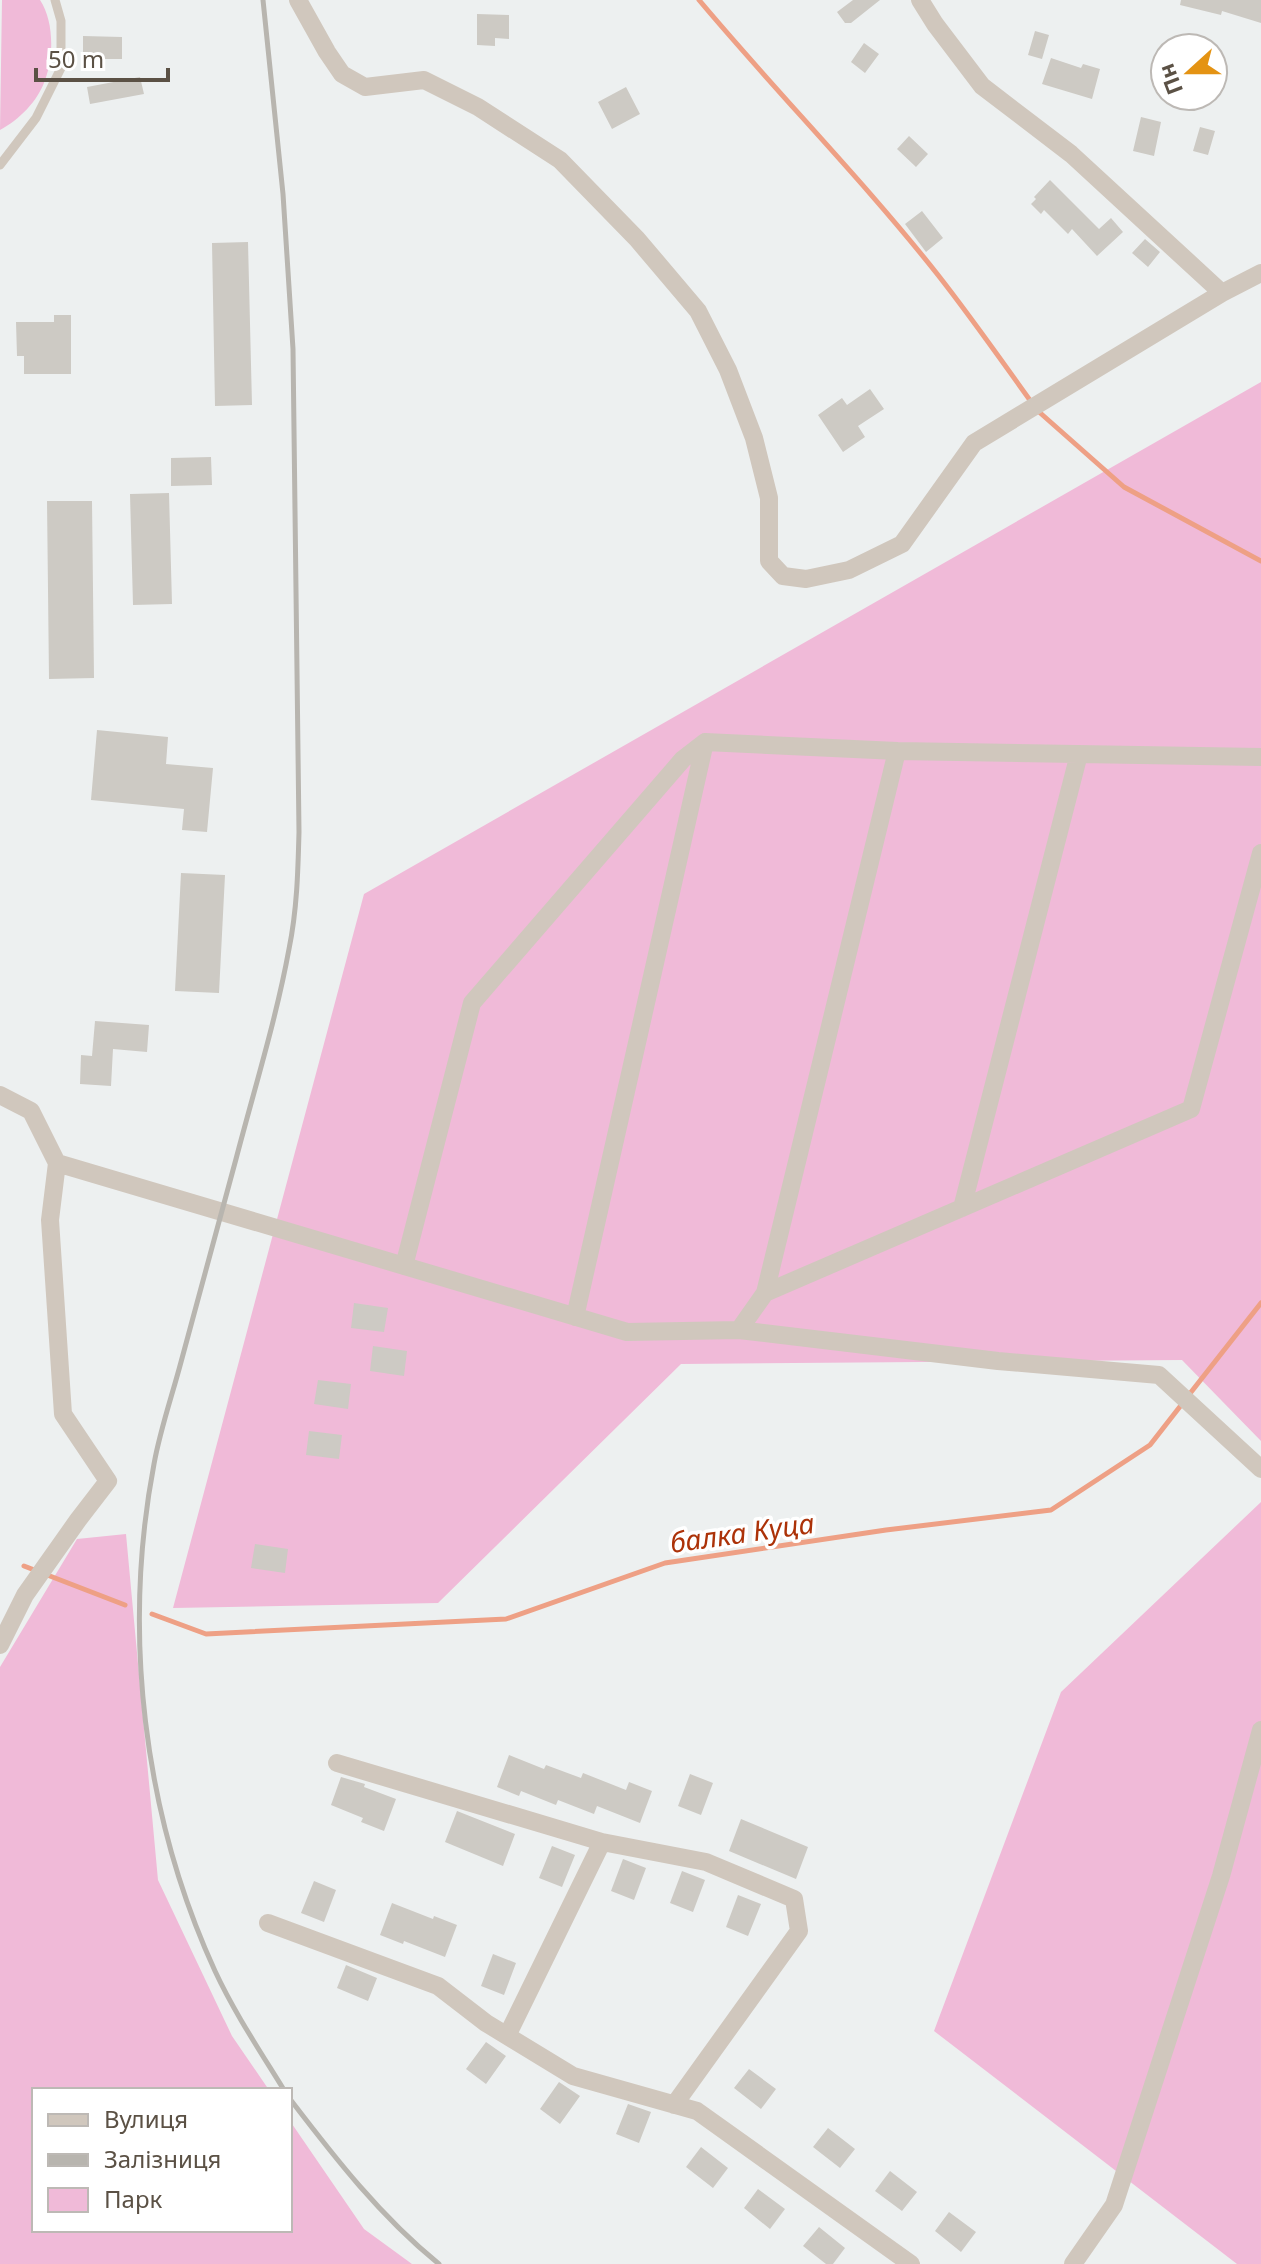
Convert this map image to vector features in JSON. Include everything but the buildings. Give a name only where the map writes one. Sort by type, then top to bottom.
[{"type":"street","points":[[298,0],[342,74],[365,87],[424,80],[478,107],[560,160],[637,239],[698,311],[728,370],[754,438],[769,498],[769,561],[783,576],[806,579],[849,570],[902,544],[974,443],[1222,293],[1261,273]]},
{"type":"street","points":[[920,0],[982,86],[1071,154],[1222,293]]},
{"type":"street","points":[[575,1317],[705,742]]},
{"type":"street","points":[[404,1266],[472,1003],[683,759],[705,742],[897,751],[1261,757]]},
{"type":"street","points":[[739,1330],[765,1293],[897,751]]},
{"type":"street","points":[[962,1208],[1079,754]]},
{"type":"street","points":[[765,1293],[1191,1109],[1261,853]]},
{"type":"street","points":[[0,1095],[31,1111],[57,1163],[50,1220],[63,1414],[108,1481],[25,1595],[0,1645]]},
{"type":"street","points":[[57,1163],[627,1332],[739,1330],[998,1361],[1159,1375],[1261,1469]]},
{"type":"street","points":[[1073,2264],[1114,2205],[1221,1876],[1258,1755],[1261,1730]]},
{"type":"street","points":[[337,1763],[602,1842],[706,1862],[794,1899],[799,1931],[674,2105]]},
{"type":"street","points":[[507,2036],[602,1842]]},
{"type":"street","points":[[268,1923],[438,1986],[486,2023],[573,2076],[697,2111],[911,2264]]},
{"type":"lane","points":[[0,165],[36,118],[61,68],[61,21],[55,0]]},
{"type":"green space","points":[[2,0],[40,0],[48,18],[51,50],[48,71],[38,95],[21,115],[0,130]]},
{"type":"green space","points":[[1261,382],[1261,1441],[1182,1360],[681,1364],[438,1603],[173,1608],[364,894]]},
{"type":"green space","points":[[1261,1502],[1261,2264],[1237,2264],[934,2031],[1061,1692]]},
{"type":"green space","points":[[126,1534],[158,1880],[232,2036],[268,2088],[32,2088],[32,2232],[292,2232],[292,2124],[364,2229],[412,2264],[0,2264],[0,1667],[77,1539]]},
{"type":"waterway","points":[[699,0],[909,240],[1032,403]]},
{"type":"waterway","points":[[1038,411],[1124,487],[1261,561]]},
{"type":"waterway","name":"балка Куца","points":[[1188,1396],[1261,1303]]},
{"type":"waterway","name":"балка Куца","points":[[152,1614],[206,1634],[506,1619],[665,1563],[886,1530],[1051,1510],[1150,1445],[1182,1404]]},
{"type":"waterway","name":"балка Куца","points":[[24,1566],[125,1605]]},
{"type":"railway","points":[[263,0],[283,194],[293,349],[299,832],[297,890],[284,976],[157,1451],[144,1528],[140,1657],[156,1786],[190,1911],[222,1986],[283,2088]]},
{"type":"railway","points":[[292,2102],[378,2207],[439,2264]]}]
